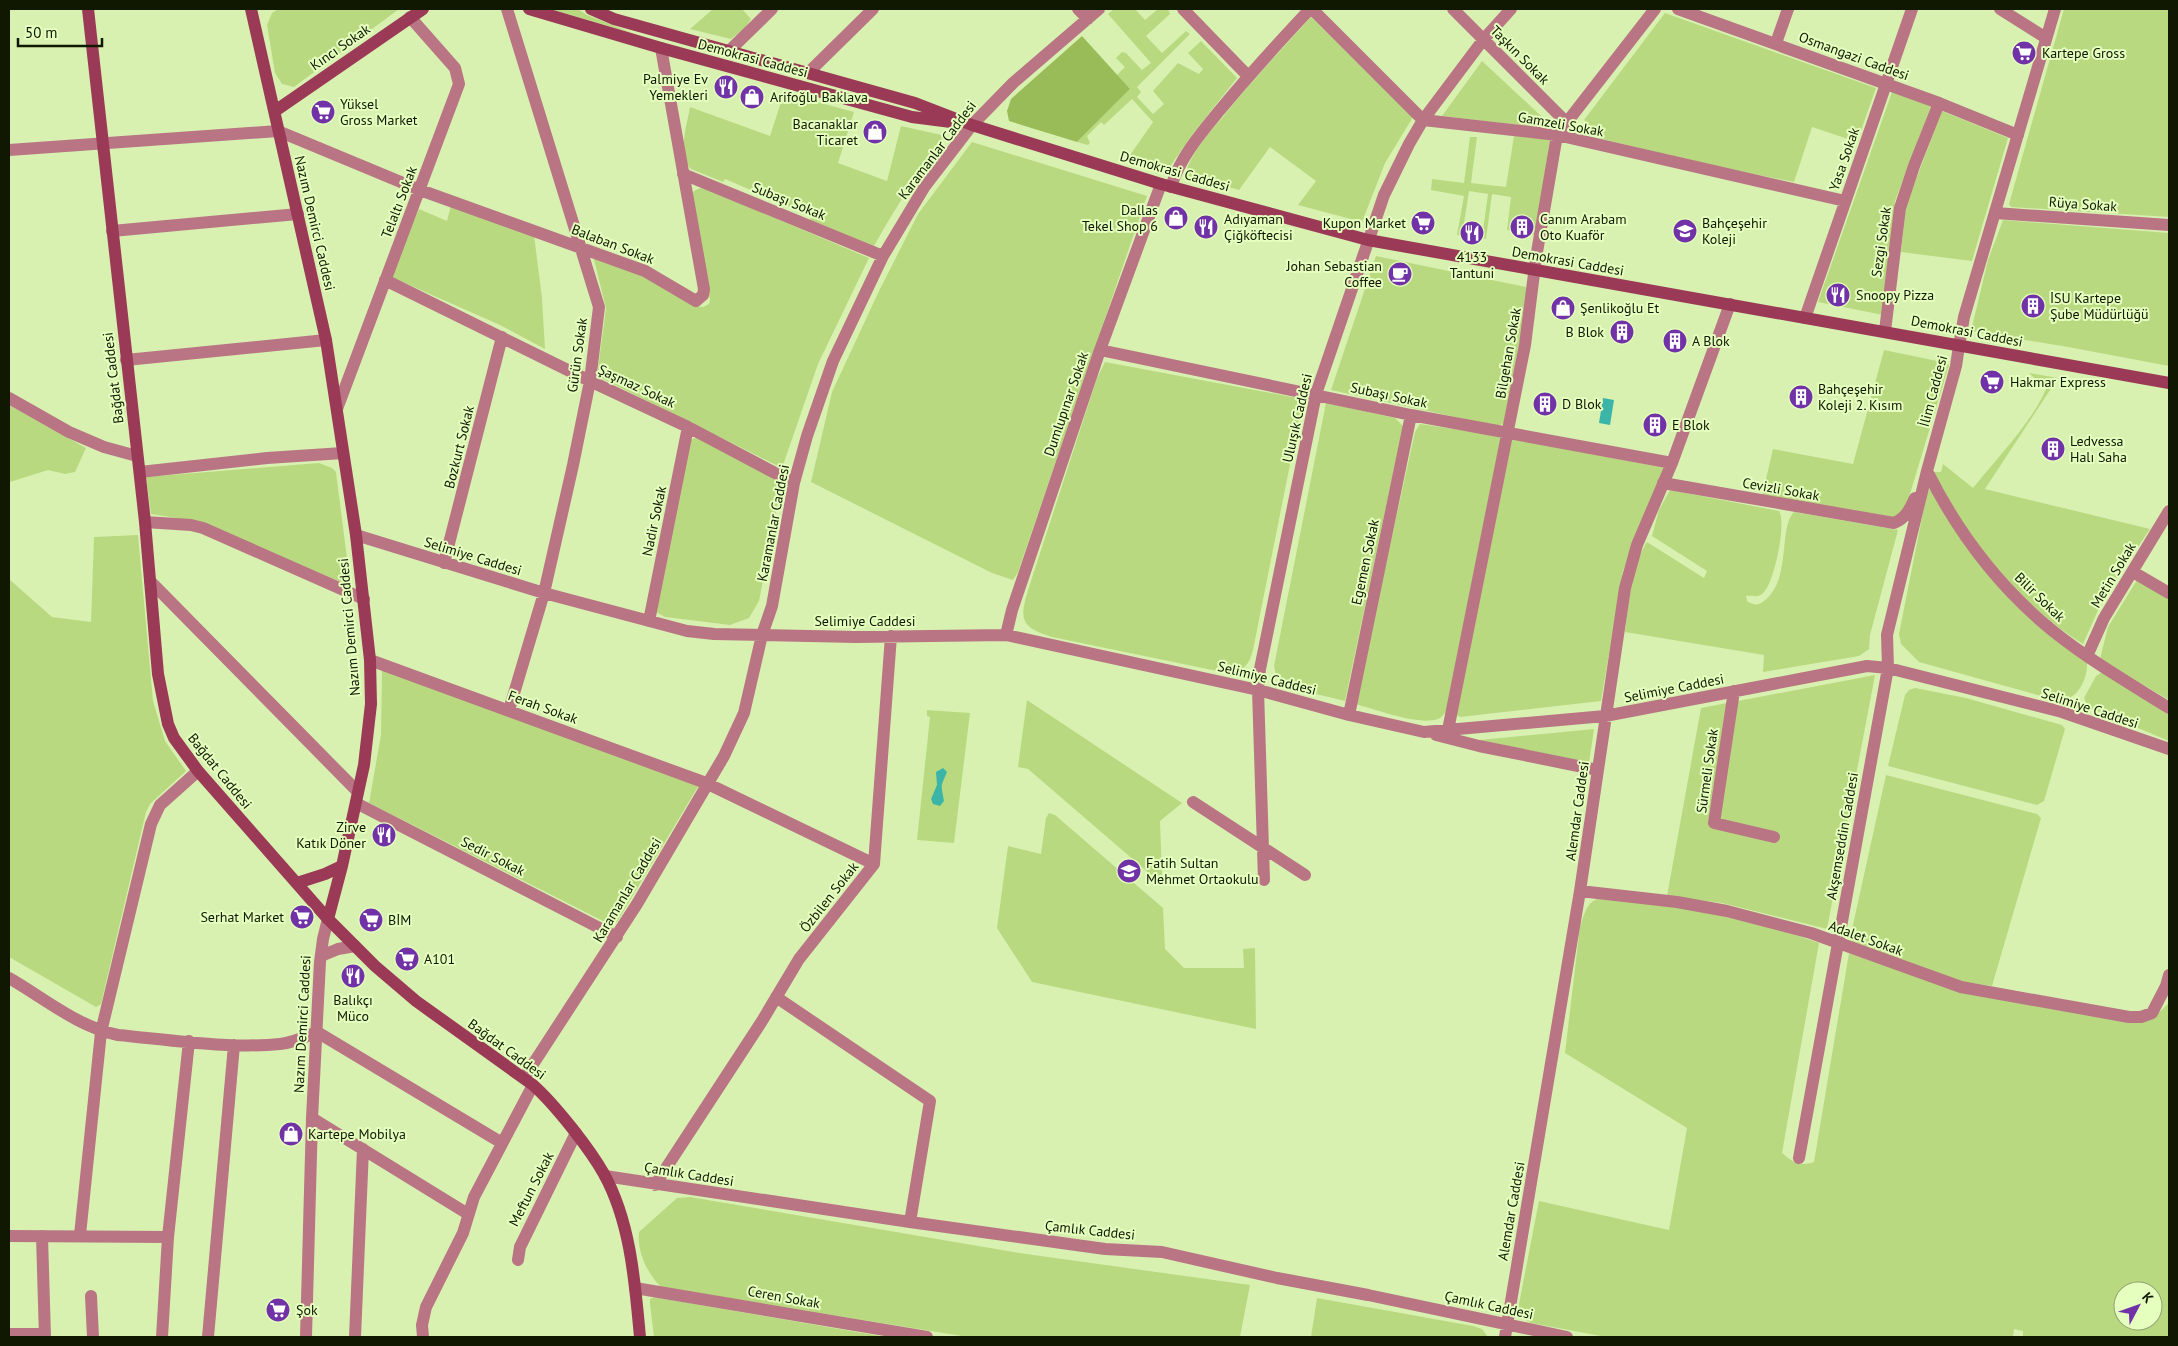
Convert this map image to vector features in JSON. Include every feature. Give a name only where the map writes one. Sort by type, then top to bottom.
[{"type":"main road","name":"Bağdat Caddesi","points":[[88,9],[101,144],[140,472],[158,674],[168,724],[174,738],[198,771],[328,919],[416,1001],[529,1081],[550,1102],[576,1134],[605,1176],[624,1227],[635,1288],[640,1337]]},
{"type":"main road","name":"Kıncı Sokak","points":[[274,111],[423,9]]},
{"type":"main road","name":"Demokrasi Caddesi","points":[[529,9],[662,52],[912,117],[972,125]]},
{"type":"main road","name":"Demokrasi Caddesi","points":[[590,9],[614,19],[915,103],[972,125],[1166,186],[1368,240],[2169,383]]},
{"type":"main road","name":"Nazım Demirci Caddesi","points":[[255,12],[278,131],[326,340],[356,535],[370,660],[371,704],[367,742],[357,798],[328,919]]},
{"type":"main road","points":[[297,883],[342,866]]},
{"type":"street","name":"Gürün Sokak","points":[[507,9],[599,307],[590,381],[544,593],[509,710]]},
{"type":"street","points":[[729,51],[772,9]]},
{"type":"street","points":[[808,73],[873,9]]},
{"type":"street","points":[[1078,9],[1088,19]]},
{"type":"street","name":"Karamanlar Caddesi","points":[[423,1337],[422,1325],[426,1307],[463,1234],[474,1197],[502,1142],[529,1081],[638,904],[706,783],[724,756],[744,713],[762,636],[772,606],[794,483],[806,436],[833,361],[883,256],[925,186],[972,125],[1007,89],[1100,9]]},
{"type":"street","points":[[1183,9],[1248,76]]},
{"type":"street","points":[[1311,9],[1423,120]]},
{"type":"street","name":"Dumlupınar Sokak","points":[[1006,635],[1012,610],[1100,350],[1166,186],[1175,175],[1195,141],[1248,76],[1311,9]]},
{"type":"street","name":"Taşkın Sokak","points":[[1453,9],[1567,123]]},
{"type":"street","name":"Uluışık Caddesi","points":[[1264,880],[1258,690],[1260,669],[1316,394],[1368,240],[1394,171],[1423,120],[1483,40],[1511,9]]},
{"type":"street","points":[[1557,135],[1655,9]]},
{"type":"street","name":"Osmangazi Caddesi","points":[[1678,9],[1887,83],[2018,135]]},
{"type":"street","points":[[1776,43],[1788,9]]},
{"type":"street","name":"Yasa Sokak","points":[[1804,318],[1912,9]]},
{"type":"street","points":[[2000,9],[2046,38]]},
{"type":"street","name":"İlim Caddesi","points":[[1888,668],[1887,635],[1927,471],[1956,366],[1964,316],[2055,9]]},
{"type":"street","name":"Telaltı Sokak","points":[[337,410],[459,84],[455,68],[410,17]]},
{"type":"street","name":"Balaban Sokak","points":[[278,131],[420,190],[645,271],[696,301],[701,299],[704,289],[662,52]]},
{"type":"street","name":"Sezgi Sokak","points":[[1885,332],[1900,208],[1939,103]]},
{"type":"street","name":"Gamzeli Sokak","points":[[1423,120],[1557,135],[1846,201]]},
{"type":"street","points":[[9,150],[278,131]]},
{"type":"street","name":"Bilgehan Sokak","points":[[1448,730],[1526,345],[1535,270],[1557,135]]},
{"type":"street","name":"Subaşı Sokak","points":[[683,174],[883,256]]},
{"type":"street","name":"Rüya Sokak","points":[[1995,213],[2169,225]]},
{"type":"street","points":[[112,231],[298,214]]},
{"type":"street","name":"Şaşmaz Sokak","points":[[385,280],[688,427],[794,483]]},
{"type":"street","name":"Alemdar Caddesi","points":[[1506,1331],[1580,891],[1605,716],[1629,570],[1637,545],[1672,463],[1730,304]]},
{"type":"street","name":"Bozkurt Sokak","points":[[444,563],[502,337]]},
{"type":"street","points":[[126,360],[326,340]]},
{"type":"street","name":"Subaşı Sokak","points":[[1100,350],[1411,415],[1672,463]]},
{"type":"street","points":[[9,398],[69,432],[104,447],[137,456]]},
{"type":"street","name":"Egemen Sokak","points":[[1349,715],[1411,415]]},
{"type":"street","name":"Nadir Sokak","points":[[649,621],[688,427]]},
{"type":"street","points":[[140,472],[267,458],[343,453]]},
{"type":"street","name":"Cevizli Sokak","points":[[1664,483],[1894,523],[1901,520],[1907,513],[1919,483],[1927,471]]},
{"type":"street","name":"Bilir Sokak","points":[[1927,471],[1956,523],[1997,576],[2041,621],[2087,656],[2169,708]]},
{"type":"street","name":"Metin Sokak","points":[[2087,656],[2104,618],[2169,511]]},
{"type":"street","points":[[145,522],[203,528],[364,599]]},
{"type":"street","name":"Selimiye Caddesi","points":[[356,535],[544,593],[687,631],[762,636],[1006,635],[1258,690],[1349,715],[1424,732],[1605,716],[1867,666],[1888,668],[2062,712],[2169,749]]},
{"type":"street","points":[[2133,572],[2169,593]]},
{"type":"street","name":"Sedir Sokak","points":[[150,581],[357,798],[617,936]]},
{"type":"street","name":"Özbilen Sokak","points":[[655,1184],[799,959],[874,864],[891,636]]},
{"type":"street","name":"Ferah Sokak","points":[[370,660],[706,783],[874,864]]},
{"type":"street","name":"Akşemseddin Caddesi","points":[[1799,1158],[1888,668]]},
{"type":"street","name":"Sürmeli Sokak","points":[[1734,692],[1714,823],[1774,837]]},
{"type":"street","points":[[1424,732],[1479,746],[1598,770]]},
{"type":"street","points":[[80,1235],[101,1032],[153,816],[160,805],[198,771]]},
{"type":"street","points":[[1192,802],[1305,875]]},
{"type":"street","name":"Adalet Sokak","points":[[1580,891],[1677,902],[1727,911],[1777,923],[1961,987],[2129,1017],[2142,1017],[2152,1013],[2158,1005],[2169,975]]},
{"type":"street","name":"Nazım Demirci Caddesi","points":[[306,1337],[312,1118],[321,956],[328,919]]},
{"type":"street","points":[[321,956],[338,949],[355,946]]},
{"type":"street","points":[[9,978],[84,1024],[101,1032],[118,1035],[234,1045],[281,1044],[298,1040],[317,1032],[502,1142]]},
{"type":"street","points":[[776,997],[930,1101],[910,1222]]},
{"type":"street","points":[[162,1337],[168,1237],[189,1041]]},
{"type":"street","points":[[208,1337],[234,1045]]},
{"type":"street","points":[[312,1118],[468,1214]]},
{"type":"street","name":"Meftun Sokak","points":[[518,1260],[520,1247],[576,1134]]},
{"type":"street","points":[[355,1337],[363,1149]]},
{"type":"street","name":"Çamlık Caddesi","points":[[605,1176],[1105,1249],[1162,1252],[1506,1331],[1567,1337]]},
{"type":"street","points":[[9,1236],[168,1237]]},
{"type":"street","points":[[9,1334],[45,1335],[42,1236]]},
{"type":"street","name":"Ceren Sokak","points":[[635,1288],[927,1337]]},
{"type":"street","points":[[92,1296],[93,1337]]},
{"type":"green space","points":[[278,9],[399,9],[294,87],[282,84],[275,73],[267,25],[272,13]]},
{"type":"green space","points":[[578,9],[587,15],[633,33],[554,10]]},
{"type":"green space","points":[[713,9],[742,9],[751,19],[744,29],[731,39],[690,29]]},
{"type":"green space","points":[[1114,9],[1135,9],[1145,20],[1158,9],[1168,9],[1170,14],[1146,36],[1162,53],[1186,31],[1190,34],[1137,87],[1141,92],[1137,97],[1153,114],[1164,104],[1153,91],[1178,63],[1199,74],[1203,69],[1188,53],[1201,41],[1237,78],[1191,136],[1167,171],[1128,158],[1153,122],[1132,99],[1104,125],[1101,122],[1087,136],[1090,143],[1088,145],[1077,142],[1130,89],[1117,75],[1125,67],[1116,58],[1122,52],[1126,53],[1142,70],[1151,63],[1108,14]]},
{"type":"green space","points":[[2064,9],[2169,9],[2169,217],[2011,207],[2009,204]]},
{"type":"green space","points":[[1665,13],[1876,88],[1857,142],[1812,127],[1794,182],[1728,169],[1602,139],[1584,120]]},
{"type":"green space","points":[[1311,17],[1413,117],[1385,163],[1362,222],[1298,205],[1316,181],[1270,147],[1239,190],[1185,175],[1191,159],[1205,138]]},
{"type":"green space","points":[[1082,36],[1130,89],[1077,142],[1009,121],[1007,111],[1011,99]]},
{"type":"green space","points":[[1482,61],[1555,129],[1442,116]]},
{"type":"green space","points":[[1892,92],[1931,106],[1895,201],[1883,315],[1818,302]]},
{"type":"green space","points":[[784,93],[854,112],[838,163],[887,181],[901,126],[946,136],[908,190],[874,246],[810,220],[811,216],[725,179],[723,182],[691,169],[687,163],[684,139],[690,107],[770,136]]},
{"type":"green space","points":[[1942,111],[2008,138],[1972,261],[1901,252],[1906,206]]},
{"type":"green space","points":[[1514,136],[1550,140],[1535,235],[1507,230],[1511,197],[1492,194],[1486,239],[1482,238],[1488,194],[1469,191],[1462,236],[1457,235],[1464,196],[1431,190],[1432,179],[1464,183],[1470,137],[1477,137],[1471,183],[1506,187]]},
{"type":"green space","points":[[972,142],[1147,196],[1018,572],[1013,580],[992,573],[811,482],[832,392],[879,291],[918,214]]},
{"type":"green space","points":[[700,188],[709,190],[869,258],[818,364],[782,468],[597,376],[606,308],[593,256],[657,282],[696,306],[703,307],[709,304],[710,300],[692,195],[694,191]]},
{"type":"green space","points":[[451,205],[534,235],[542,298],[545,349],[500,325],[389,276],[419,209],[447,221]]},
{"type":"green space","points":[[2003,220],[2169,233],[2169,366],[1971,331],[1988,260]]},
{"type":"green space","points":[[1376,256],[1526,287],[1526,309],[1504,423],[1499,426],[1492,425],[1331,390]]},
{"type":"green space","points":[[1884,350],[1949,365],[1906,507],[1894,518],[1762,496],[1773,449],[1853,464]]},
{"type":"green space","points":[[1105,362],[1303,399],[1253,650],[1248,663],[1241,670],[1217,671],[1052,637],[1033,629],[1024,620],[1024,606],[1029,587],[1097,378]]},
{"type":"green space","points":[[2029,373],[2058,378],[1985,489],[2150,529],[2104,597],[2083,644],[2045,617],[1995,566],[1954,509],[1940,487],[1934,472],[1941,472],[1943,464],[1973,488],[2023,428],[2040,402],[2046,389]]},
{"type":"green space","points":[[1326,403],[1395,418],[1403,426],[1345,701],[1287,687],[1281,683],[1274,666]]},
{"type":"green space","points":[[9,405],[86,448],[75,472],[65,474],[48,470],[10,482],[9,485]]},
{"type":"green space","points":[[1420,424],[1501,436],[1449,703],[1442,716],[1430,721],[1409,719],[1355,704],[1415,432]]},
{"type":"green space","points":[[696,437],[779,480],[778,502],[759,601],[749,618],[730,625],[665,617],[656,612],[691,440]]},
{"type":"green space","points":[[1518,439],[1664,468],[1623,571],[1601,701],[1460,717],[1454,713],[1512,440]]},
{"type":"green space","points":[[319,463],[332,468],[336,472],[350,582],[346,584],[189,520],[151,514],[146,477]]},
{"type":"green space","points":[[1928,487],[1955,531],[2087,662],[2084,682],[2072,697],[2059,701],[1919,662],[1901,644],[1899,634]]},
{"type":"green space","points":[[1670,490],[1779,511],[1781,518],[1780,539],[1772,577],[1762,594],[1746,596],[1747,601],[1753,604],[1760,604],[1773,592],[1782,568],[1786,530],[1794,512],[1898,530],[1870,635],[1869,649],[1859,656],[1763,672],[1764,655],[1625,632],[1634,574],[1637,562],[1647,542],[1704,578],[1707,571],[1652,536],[1659,510]]},
{"type":"green space","points":[[138,535],[153,701],[165,741],[186,771],[150,804],[146,812],[101,1004],[96,1007],[9,957],[9,579],[52,617],[91,622],[94,537]]},
{"type":"green space","points":[[2137,580],[2169,599],[2169,700],[2100,659],[2108,627]]},
{"type":"green space","points":[[382,669],[699,785],[617,922],[611,924],[603,921],[369,803],[381,735]]},
{"type":"green space","points":[[2102,672],[2169,715],[2169,741],[2088,707],[2084,698],[2096,676]]},
{"type":"green space","points":[[1875,675],[1827,929],[1722,903],[1667,896],[1701,708]]},
{"type":"green space","points":[[1915,688],[1966,698],[2062,725],[2065,729],[2044,801],[2037,805],[1888,766],[1905,695],[1909,690]]},
{"type":"green space","points":[[1027,700],[1182,803],[1160,821],[1162,878],[1157,879],[1150,874],[1028,769],[1018,767]]},
{"type":"green space","points":[[927,710],[970,713],[954,843],[917,840],[930,717],[927,716]]},
{"type":"green space","points":[[1594,729],[1589,763],[1479,740]]},
{"type":"green space","points":[[1886,775],[2037,814],[2041,818],[1992,986],[1951,980],[1849,943]]},
{"type":"green space","points":[[1049,813],[1055,815],[1163,908],[1165,949],[1184,968],[1244,968],[1243,949],[1255,948],[1256,1029],[1032,982],[997,928],[1008,846],[1041,854],[1046,818]]},
{"type":"green space","points":[[1597,899],[1681,908],[1766,926],[1819,943],[1782,1153],[1800,1164],[1814,1162],[1849,953],[1955,989],[2151,1020],[2169,1003],[2169,1337],[2023,1337],[2023,1331],[2014,1329],[2013,1337],[1606,1337],[1531,1323],[1522,1317],[1518,1309],[1539,1201],[1669,1230],[1687,1128],[1565,1053],[1580,926],[1590,904]]},
{"type":"green space","points":[[690,1197],[1019,1253],[1250,1285],[1240,1337],[968,1337],[661,1287],[651,1275],[644,1262],[641,1254],[639,1232],[677,1198]]},
{"type":"green space","points":[[654,1297],[886,1337],[654,1337],[650,1299]]},
{"type":"green space","points":[[1317,1298],[1473,1326],[1482,1329],[1488,1337],[1311,1337]]},
{"type":"water","points":[[1603,398],[1614,400],[1610,425],[1599,423]]},
{"type":"water","points":[[943,768],[947,772],[942,786],[944,801],[940,806],[933,804],[931,799],[937,785],[936,772]]},
{"type":"place","name":"Kartepe Gross","points":[[2024,53]]},
{"type":"place","name":"Palmiye Ev Yemekleri","points":[[726,87]]},
{"type":"place","name":"Arifoğlu Baklava","points":[[752,97]]},
{"type":"place","name":"Yüksel Gross Market","points":[[323,112]]},
{"type":"place","name":"Bacanaklar Ticaret","points":[[875,132]]},
{"type":"place","name":"Dallas Tekel Shop 6","points":[[1176,218]]},
{"type":"place","name":"Kupon Market","points":[[1423,223]]},
{"type":"place","name":"Adıyaman Çiğköftecisi","points":[[1206,227]]},
{"type":"place","name":"Canım Arabam Oto Kuaför","points":[[1522,227]]},
{"type":"place","name":"Bahçeşehir Koleji","points":[[1685,231]]},
{"type":"place","name":"4133 Tantuni","points":[[1472,233]]},
{"type":"place","name":"Johan Sebastian Coffee","points":[[1400,274]]},
{"type":"place","name":"Snoopy Pizza","points":[[1838,295]]},
{"type":"place","name":"İSU Kartepe Şube Müdürlüğü","points":[[2033,306]]},
{"type":"place","name":"Şenlikoğlu Et","points":[[1563,308]]},
{"type":"place","name":"B Blok","points":[[1622,332]]},
{"type":"place","name":"A Blok","points":[[1675,341]]},
{"type":"place","name":"Hakmar Express","points":[[1992,382]]},
{"type":"place","name":"Bahçeşehir Koleji 2. Kısım","points":[[1801,397]]},
{"type":"place","name":"D Blok","points":[[1545,404]]},
{"type":"place","name":"E Blok","points":[[1655,425]]},
{"type":"place","name":"Ledvessa Halı Saha","points":[[2053,449]]},
{"type":"place","name":"Zirve Katık Döner","points":[[384,835]]},
{"type":"place","name":"Fatih Sultan Mehmet Ortaokulu","points":[[1129,871]]},
{"type":"place","name":"Serhat Market","points":[[302,917]]},
{"type":"place","name":"BİM","points":[[371,920]]},
{"type":"place","name":"A101","points":[[407,959]]},
{"type":"place","name":"Balıkçı Müco","points":[[353,976]]},
{"type":"place","name":"Kartepe Mobilya","points":[[291,1134]]},
{"type":"place","name":"Şok","points":[[278,1310]]}]
